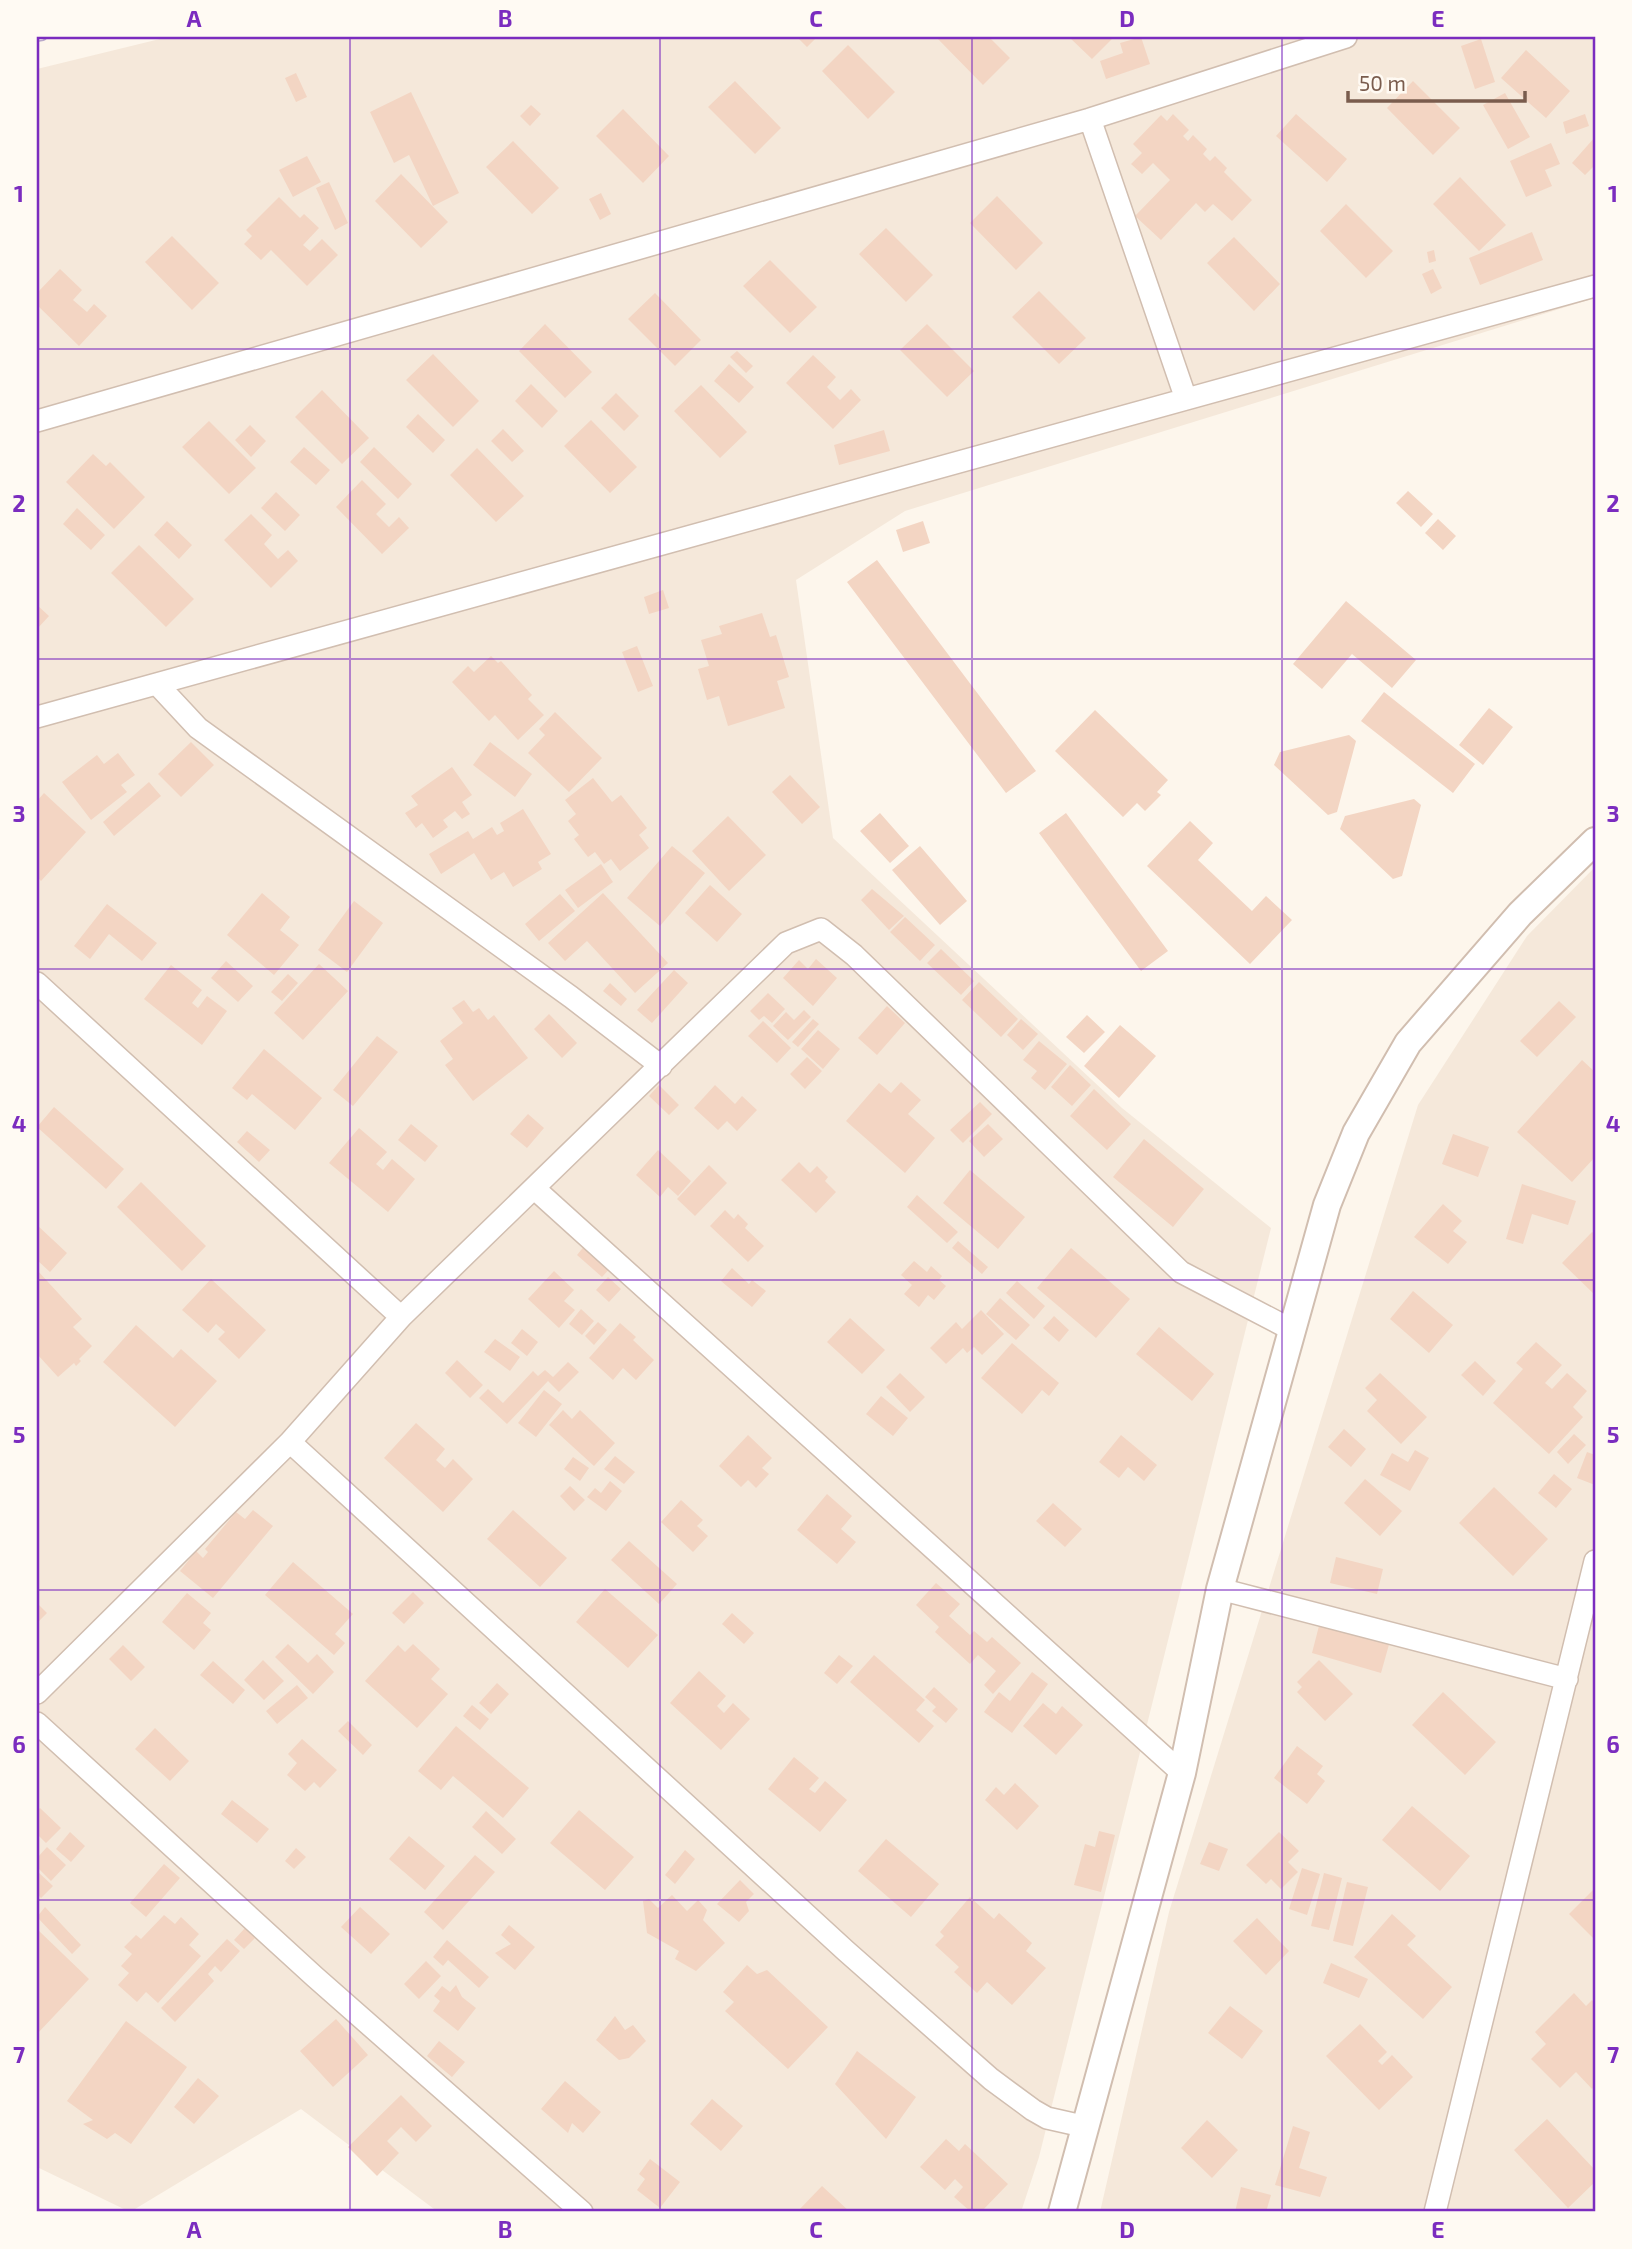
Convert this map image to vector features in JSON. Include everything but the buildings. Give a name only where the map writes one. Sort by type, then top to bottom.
[{"type":"street","points":[[37,421],[1090,119],[1346,37]]},
{"type":"street","points":[[1090,119],[1186,399]]},
{"type":"street","points":[[37,717],[1595,285]]},
{"type":"street","points":[[157,684],[198,728],[572,997],[661,1066]]},
{"type":"street","points":[[1062,2212],[1182,1773],[1220,1589],[1327,1205],[1356,1133],[1408,1043],[1520,914],[1595,841]]},
{"type":"street","points":[[37,1693],[290,1442],[401,1317],[786,943],[821,929],[854,955],[1181,1272],[1294,1331]]},
{"type":"street","points":[[37,983],[401,1317]]},
{"type":"street","points":[[535,1189],[1182,1773]]},
{"type":"street","points":[[290,1442],[678,1799],[948,2042],[1033,2110],[1047,2118],[1087,2127]]},
{"type":"street","points":[[1435,2212],[1595,1561]]},
{"type":"street","points":[[1220,1589],[1567,1679]]},
{"type":"street","points":[[37,1723],[315,1977],[582,2212]]},
{"type":"shaded area","points":[[168,37],[1595,37],[1595,298],[905,511],[796,580],[833,838],[1122,1108],[1271,1228],[1039,2157],[1021,2212],[438,2212],[301,2109],[130,2212],[37,2167],[37,69]]},
{"type":"shaded area","points":[[1595,867],[1595,2212],[1100,2212],[1169,1912],[1418,1105],[1527,936]]},
{"type":"railway","points":[[37,38],[43,37]]}]
